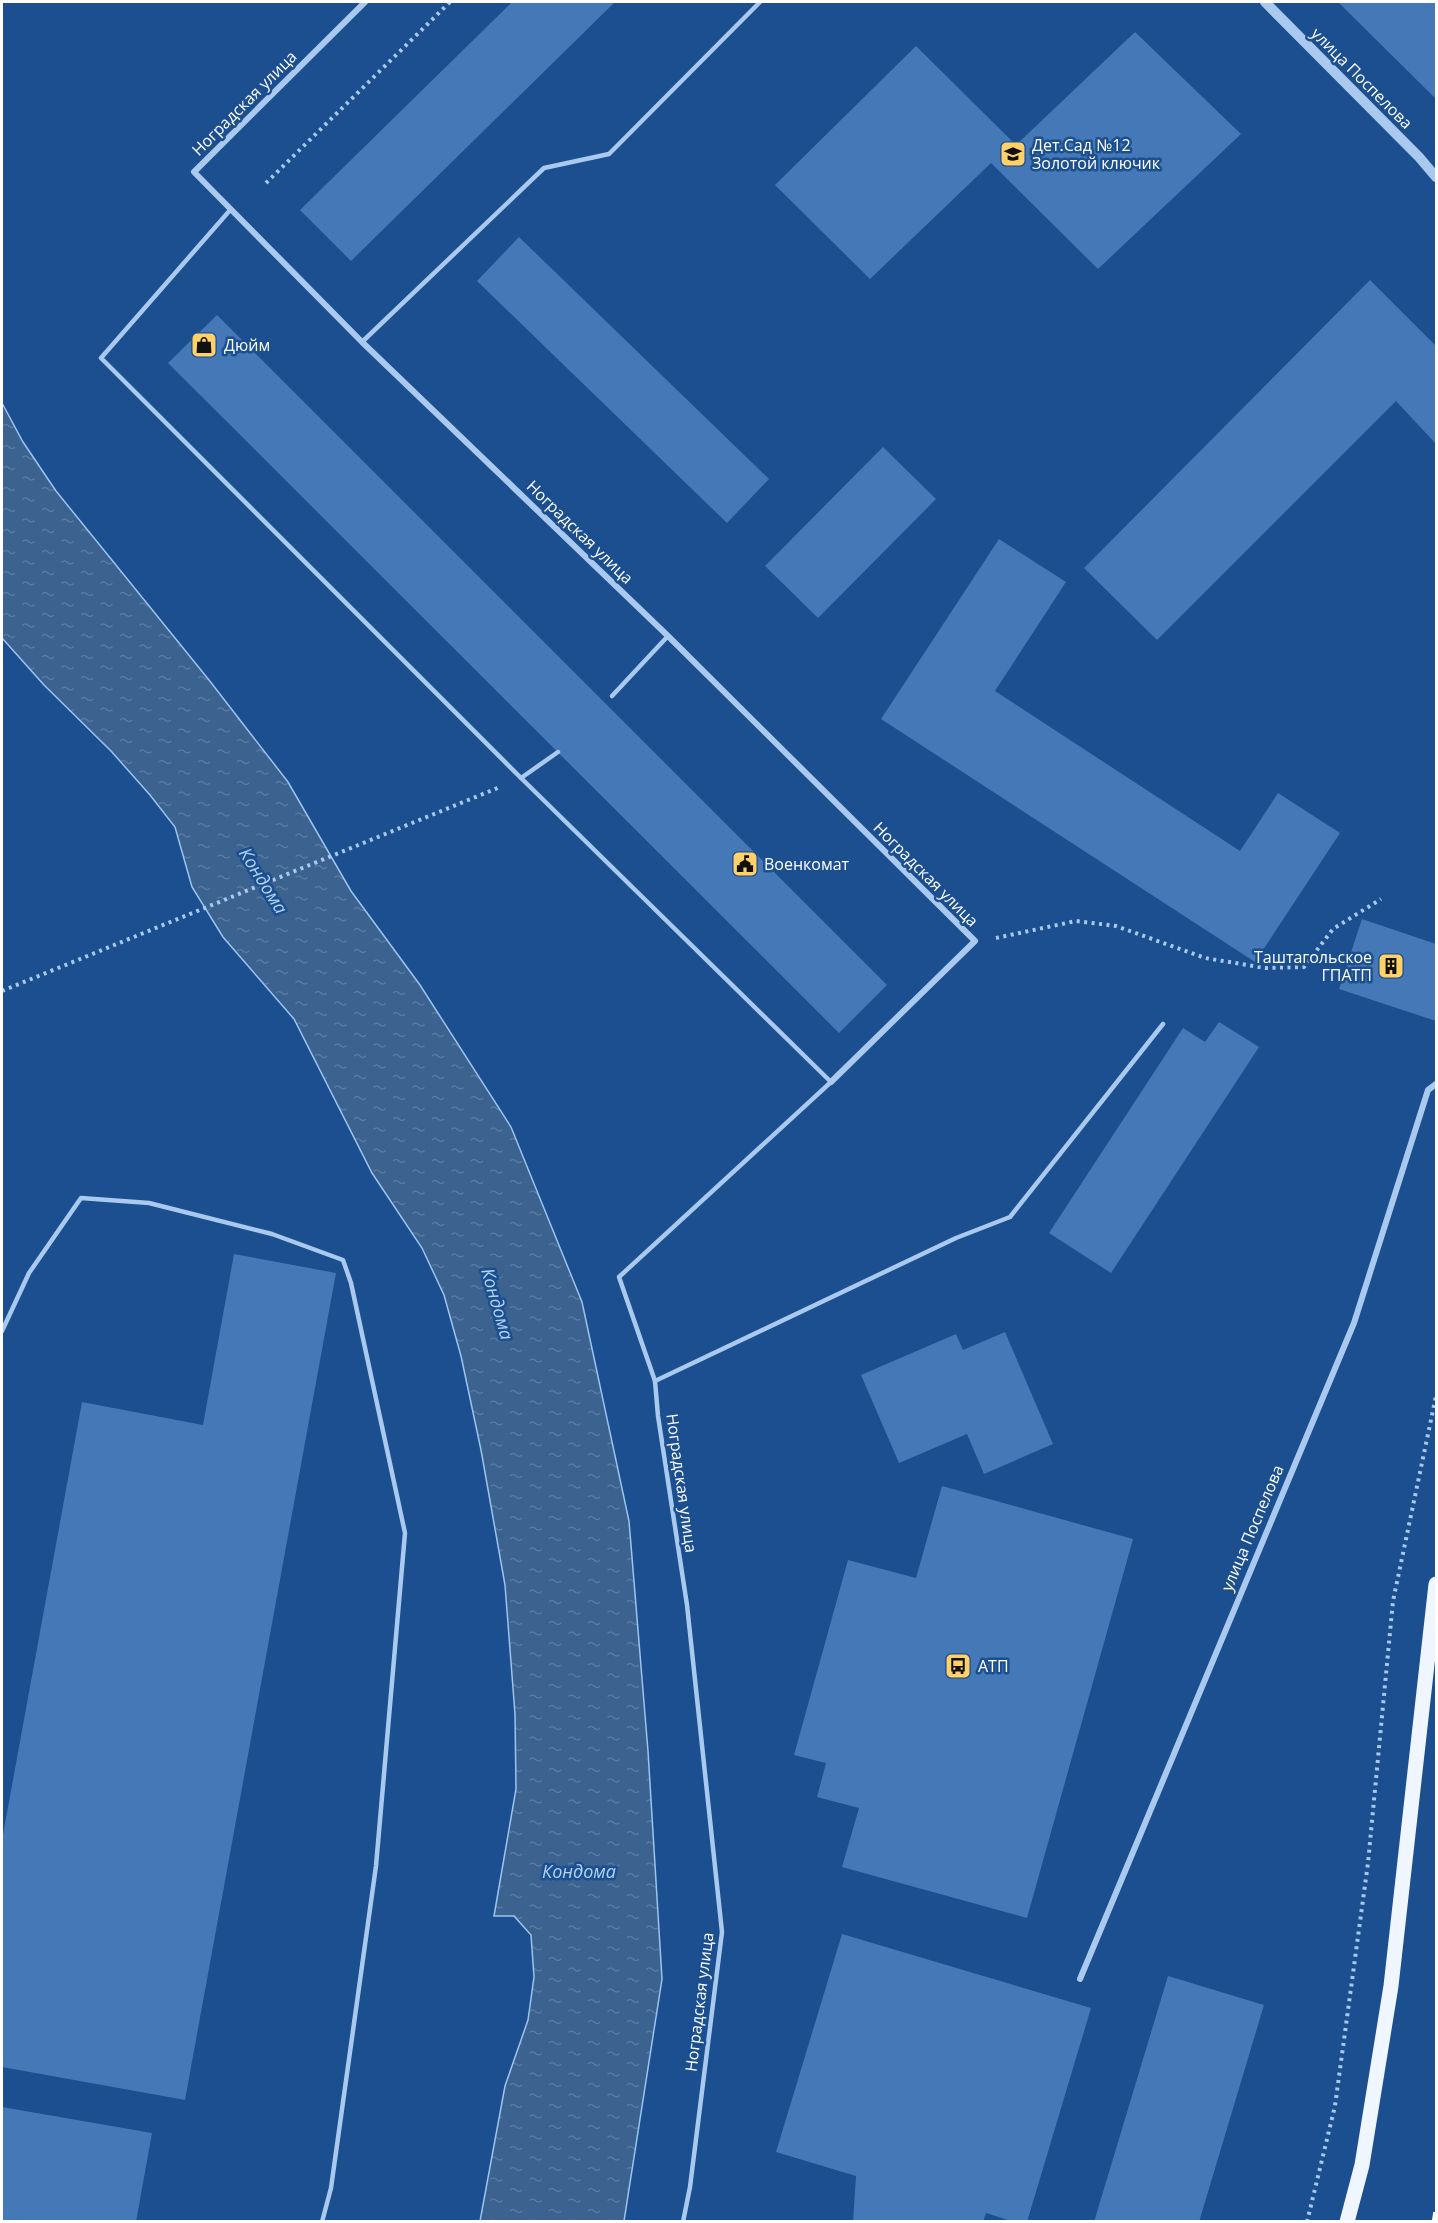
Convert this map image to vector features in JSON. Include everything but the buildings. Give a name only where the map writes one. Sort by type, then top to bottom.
[{"type":"main road","points":[[1347,2222],[1362,2165],[1390,1986],[1437,1584]]},
{"type":"street","name":"Ноградская улица","points":[[365,2],[194,172],[362,342],[668,636],[975,941],[831,1082]]},
{"type":"street","name":"улица Поспелова","points":[[1264,2],[1437,177]]},
{"type":"street","name":"улица Поспелова","points":[[1080,1979],[1354,1323],[1428,1090],[1437,1084]]},
{"type":"lane","points":[[362,342],[544,168],[609,154],[760,2]]},
{"type":"lane","points":[[231,209],[101,358],[521,778],[831,1082]]},
{"type":"lane","points":[[612,696],[668,636]]},
{"type":"lane","points":[[521,778],[558,752]]},
{"type":"lane","points":[[655,1381],[956,1238],[1010,1217],[1163,1024]]},
{"type":"lane","name":"Ноградская улица","points":[[683,2222],[690,2187],[722,1932],[687,1605],[658,1416],[655,1381],[619,1276],[831,1082]]},
{"type":"lane","points":[[2,1331],[29,1273],[81,1198],[149,1203],[272,1234],[344,1260],[351,1282],[405,1533],[376,1866],[331,2188],[322,2222]]},
{"type":"path","points":[[266,183],[450,2]]},
{"type":"path","points":[[2,991],[521,778]]},
{"type":"path","points":[[975,941],[1031,932],[1076,921],[1116,926],[1205,958],[1265,968],[1304,967],[1333,929],[1381,898]]},
{"type":"path","points":[[1307,2222],[1336,2095],[1368,1863],[1394,1601],[1437,1396]]},
{"type":"water","name":"Кондома","points":[[2,403],[23,442],[56,491],[209,680],[288,782],[351,891],[420,985],[511,1127],[582,1302],[629,1521],[648,1751],[662,1979],[624,2221],[480,2221],[505,2086],[528,2020],[534,1977],[531,1935],[514,1916],[494,1916],[516,1789],[515,1714],[505,1585],[481,1450],[461,1356],[444,1295],[422,1248],[372,1173],[294,1019],[223,937],[192,887],[175,827],[111,751],[44,685],[2,638]]},
{"type":"railway","points":[[1434,2222],[1436,2209]]},
{"type":"place","name":"Дет.Сад №12 Золотой ключик","points":[[1013,154]]},
{"type":"place","name":"Дюйм","points":[[204,345]]},
{"type":"place","name":"Военкомат","points":[[745,864]]},
{"type":"place","name":"Таштагольское ГПАТП","points":[[1391,966]]},
{"type":"place","name":"АТП","points":[[958,1666]]}]
